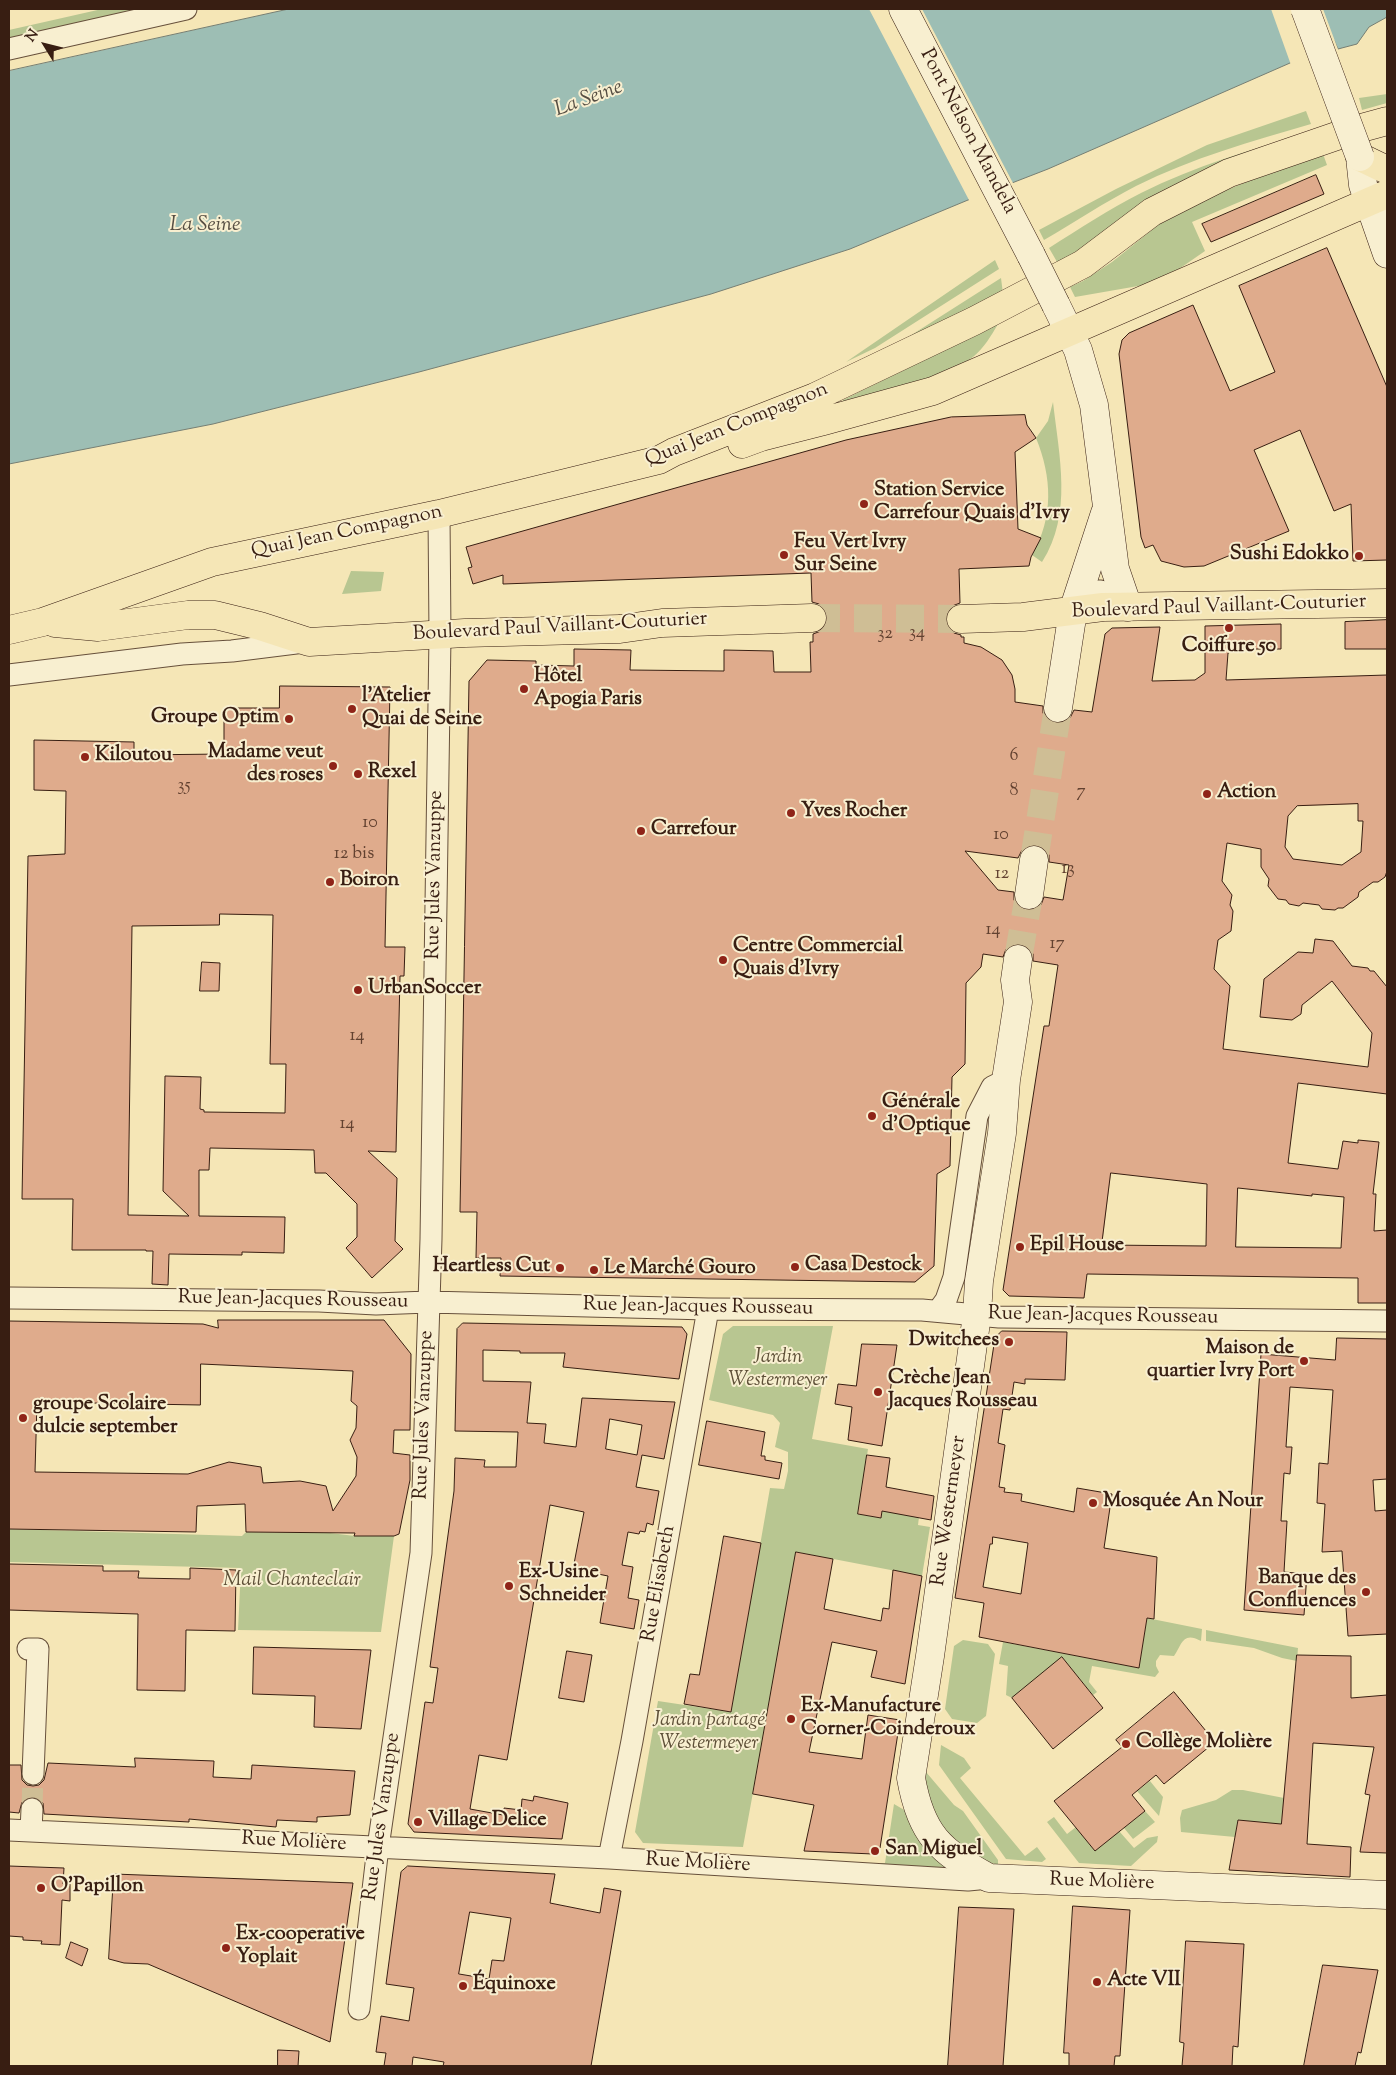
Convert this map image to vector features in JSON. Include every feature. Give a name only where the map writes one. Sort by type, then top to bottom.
[{"type":"main road","name":"Pont Nelson Mandela","points":[[903,9],[1070,332]]},
{"type":"main road","points":[[1305,9],[1360,157],[1363,185],[1378,198],[1387,254]]},
{"type":"main road","name":"Quai Jean Compagnon","points":[[43,622],[212,562],[439,514],[659,460],[674,452],[824,393],[974,321],[1083,264],[1152,212],[1187,192],[1229,173],[1354,130],[1387,121]]},
{"type":"main road","points":[[1360,157],[1387,170]]},
{"type":"main road","points":[[659,460],[675,461],[688,459],[748,443],[761,437],[933,391],[1378,198]]},
{"type":"main road","points":[[1070,332],[1078,350],[1094,405],[1116,569],[1128,607]]},
{"type":"main road","points":[[761,437],[779,412],[805,426]]},
{"type":"main road","points":[[1058,708],[1107,507]]},
{"type":"main road","name":"Boulevard Paul Vaillant-Couturier","points":[[961,619],[1023,617],[1085,598],[1103,607],[1387,603]]},
{"type":"main road","name":"Boulevard Paul Vaillant-Couturier","points":[[43,622],[98,627],[188,615],[215,615],[260,626],[309,642],[406,635],[440,636],[465,633],[620,629],[662,623],[812,618]]},
{"type":"main road","points":[[9,630],[43,622]]},
{"type":"main road","points":[[1029,895],[1034,860]]},
{"type":"main road","name":"Rue Westermeyer","points":[[989,1878],[959,1862],[931,1836],[922,1819],[914,1795],[911,1778],[930,1656],[980,1281],[1002,1133],[1006,1080],[1018,1002],[1015,980],[1018,959]]},
{"type":"main road","name":"Rue Molière","points":[[989,1878],[1387,1895]]},
{"type":"street","points":[[9,49],[186,9]]},
{"type":"street","name":"Rue Jules Vanzuppe","points":[[359,2009],[378,1847],[421,1553],[431,1256],[440,636],[439,514]]},
{"type":"street","name":"Boulevard Paul Vaillant-Couturier","points":[[9,675],[182,654],[232,651],[309,642]]},
{"type":"street","points":[[938,1311],[946,1300],[954,1277],[977,1116],[992,1088],[1006,1080]]},
{"type":"street","name":"Rue Jean-Jacques Rousseau","points":[[9,1298],[376,1304],[428,1302],[708,1309],[938,1311],[999,1317],[1387,1321]]},
{"type":"street","name":"Rue Elisabeth","points":[[609,1858],[636,1721],[708,1309]]},
{"type":"street","points":[[28,1649],[38,1650],[27,1730],[33,1774]]},
{"type":"street","points":[[31,1831],[32,1809]]},
{"type":"street","name":"Rue Molière","points":[[9,1830],[609,1858],[968,1880],[989,1878]]},
{"type":"green space","points":[[102,9],[169,9],[9,45],[9,30]]},
{"type":"green space","points":[[1387,94],[1387,103],[1362,110],[1359,98]]},
{"type":"green space","points":[[1306,111],[1311,124],[1222,151],[1157,176],[1113,199],[1044,240],[1039,230],[1116,189],[1207,145]]},
{"type":"green space","points":[[1310,132],[1060,267],[1049,248],[1094,219],[1161,183],[1224,159]]},
{"type":"green space","points":[[1323,154],[1327,165],[1192,222],[1205,251],[1179,269],[1144,285],[1075,297],[1070,287],[1112,262],[1173,213],[1248,181]]},
{"type":"green space","points":[[995,260],[999,269],[875,348],[846,362]]},
{"type":"green space","points":[[1001,278],[1003,294],[880,355]]},
{"type":"green space","points":[[998,324],[981,350],[960,366],[928,380],[844,404],[843,400]]},
{"type":"green space","points":[[1053,402],[1060,464],[1061,505],[1052,544],[1042,562],[1032,555],[1044,526],[1047,512],[1048,482],[1036,438],[1048,421]]},
{"type":"green space","points":[[351,571],[384,572],[381,591],[342,594]]},
{"type":"green space","name":"Jardin Westermeyer","points":[[733,1326],[833,1326],[812,1439],[868,1449],[858,1514],[881,1518],[883,1506],[919,1517],[918,1525],[930,1527],[922,1576],[797,1552],[743,1847],[643,1843],[635,1832],[658,1701],[731,1712],[770,1488],[784,1489],[788,1471],[788,1452],[775,1447],[780,1423],[773,1415],[709,1400],[723,1334]]},
{"type":"green space","name":"Mail Chanteclair","points":[[9,1529],[242,1536],[246,1532],[394,1536],[381,1632],[238,1630],[241,1568],[9,1562]]},
{"type":"green space","points":[[1147,1618],[1202,1629],[1201,1641],[1195,1638],[1186,1638],[1174,1656],[1160,1655],[1156,1661],[1159,1672],[1155,1677],[1092,1666],[1089,1682],[1097,1692],[1093,1695],[1062,1658],[1012,1698],[1006,1695],[1008,1666],[999,1664],[1003,1642],[1139,1668]]},
{"type":"green space","points":[[1206,1630],[1298,1648],[1297,1661],[1254,1648],[1206,1641]]},
{"type":"green space","points":[[963,1640],[988,1644],[995,1654],[986,1716],[977,1723],[952,1719],[945,1709],[954,1646]]},
{"type":"green space","points":[[941,1745],[964,1758],[971,1768],[960,1778],[1025,1856],[1037,1847],[1046,1859],[1042,1862],[1006,1859],[939,1765]]},
{"type":"green space","points":[[926,1772],[954,1805],[963,1811],[998,1860],[998,1865],[970,1856],[943,1833],[925,1792]]},
{"type":"green space","points":[[1150,1781],[1163,1797],[1159,1816],[1137,1791]]},
{"type":"green space","points":[[1232,1790],[1243,1790],[1284,1798],[1279,1844],[1254,1822],[1238,1820],[1235,1837],[1181,1832],[1180,1818],[1182,1810],[1216,1800]]},
{"type":"green space","points":[[894,1804],[906,1811],[918,1839],[930,1854],[953,1873],[883,1868],[881,1863],[885,1863]]},
{"type":"green space","points":[[1145,1811],[1155,1822],[1133,1839],[1124,1828]]},
{"type":"green space","points":[[1054,1817],[1067,1834],[1076,1827],[1095,1851],[1119,1831],[1134,1848],[1147,1838],[1158,1836],[1157,1842],[1131,1866],[1079,1863],[1047,1822]]},
{"type":"water","name":"La Seine","points":[[289,9],[1387,9],[1387,17],[1369,27],[1357,44],[1338,49],[1334,40],[1290,63],[1048,169],[850,249],[711,294],[419,372],[213,424],[9,464],[9,71]]},
{"type":"pier","points":[[869,9],[922,9],[1014,185],[970,202]]},
{"type":"pier","points":[[1271,9],[1323,9],[1339,52],[1336,51],[1333,43],[1291,65]]},
{"type":"building","points":[[1316,175],[1324,194],[1211,242],[1202,224]]},
{"type":"building","points":[[1327,248],[1387,387],[1387,560],[1353,561],[1351,504],[1334,511],[1300,430],[1254,450],[1289,531],[1204,566],[1184,567],[1161,561],[1153,545],[1145,548],[1141,537],[1119,354],[1122,340],[1129,333],[1193,305],[1230,391],[1275,372],[1239,286]]},
{"type":"building","points":[[1025,415],[1027,425],[1036,438],[1015,452],[1018,529],[1041,538],[1031,557],[1029,566],[959,569],[960,603],[952,606],[947,612],[945,619],[948,628],[964,637],[964,643],[981,647],[1002,660],[1012,675],[1015,702],[1043,706],[1043,713],[1048,720],[1056,723],[1064,722],[1070,718],[1074,710],[1092,712],[1105,634],[1112,628],[1160,627],[1152,681],[1195,680],[1205,673],[1205,626],[1281,624],[1281,649],[1241,649],[1228,653],[1226,680],[1387,675],[1387,871],[1385,877],[1378,882],[1373,882],[1359,892],[1358,897],[1343,908],[1335,910],[1322,909],[1319,905],[1303,903],[1299,906],[1289,904],[1286,900],[1278,899],[1268,886],[1269,879],[1261,867],[1261,849],[1227,843],[1222,881],[1232,895],[1230,905],[1233,911],[1231,931],[1218,940],[1214,969],[1230,986],[1223,1049],[1368,1067],[1372,1033],[1332,981],[1302,1005],[1301,1014],[1292,1020],[1260,1017],[1264,979],[1298,952],[1313,953],[1315,939],[1333,941],[1352,966],[1368,968],[1370,971],[1374,971],[1387,987],[1387,1094],[1298,1083],[1288,1163],[1338,1169],[1343,1141],[1358,1143],[1358,1140],[1379,1142],[1373,1194],[1376,1194],[1374,1231],[1387,1230],[1387,1303],[1358,1303],[1358,1278],[1087,1274],[1084,1298],[1009,1296],[1003,1290],[1044,1026],[1049,1026],[1058,965],[1033,961],[1033,954],[1028,947],[1020,944],[1013,944],[1006,949],[1003,957],[983,954],[981,967],[966,983],[965,1064],[952,1077],[950,1166],[937,1174],[934,1266],[915,1282],[500,1276],[501,1258],[476,1258],[477,1212],[460,1212],[469,681],[487,660],[536,661],[536,665],[574,666],[574,649],[631,650],[630,670],[724,671],[724,650],[773,651],[774,672],[811,672],[810,642],[813,642],[813,634],[821,631],[826,626],[828,617],[825,609],[819,604],[812,602],[811,573],[503,584],[503,575],[473,584],[468,568],[472,567],[466,547],[846,440],[951,417]],"holes":[[[1358,804],[1358,821],[1363,821],[1361,852],[1342,865],[1293,859],[1285,847],[1288,816],[1297,806]],[[1029,845],[1044,848],[1049,855],[1049,862],[1069,865],[1063,900],[1044,897],[1041,905],[1034,910],[1019,907],[1014,900],[1014,892],[998,890],[965,851],[1018,858],[1022,850]],[[1111,1173],[1207,1184],[1206,1246],[1102,1245]],[[1238,1188],[1312,1196],[1312,1194],[1344,1197],[1341,1248],[1236,1247]]]},
{"type":"building","points":[[1387,620],[1387,649],[1345,649],[1345,622]]},
{"type":"building","points":[[280,686],[390,687],[385,947],[405,947],[404,976],[400,976],[396,1152],[368,1151],[397,1178],[395,1241],[403,1249],[372,1278],[346,1248],[357,1237],[357,1204],[326,1173],[315,1173],[314,1150],[210,1148],[209,1170],[199,1170],[199,1216],[285,1217],[284,1253],[242,1252],[242,1255],[169,1254],[168,1285],[152,1284],[153,1251],[72,1250],[73,1199],[22,1199],[28,856],[65,854],[66,791],[34,790],[34,740],[134,742],[134,755],[224,754],[224,708],[279,708]],"holes":[[[220,914],[273,915],[270,1064],[286,1064],[285,1113],[204,1112],[204,1110],[200,1109],[201,1077],[165,1076],[163,1191],[189,1216],[128,1215],[132,926],[219,925]]]},
{"type":"building","points":[[202,962],[220,963],[219,991],[200,991]]},
{"type":"building","points":[[218,1320],[384,1320],[411,1354],[410,1430],[394,1430],[393,1453],[410,1455],[410,1480],[399,1534],[394,1536],[354,1536],[355,1533],[246,1532],[245,1504],[197,1506],[196,1532],[9,1529],[9,1321],[203,1324],[218,1328]],"holes":[[[201,1364],[353,1371],[351,1401],[357,1406],[356,1428],[350,1440],[357,1457],[356,1476],[333,1511],[326,1486],[300,1481],[263,1483],[261,1467],[229,1462],[188,1474],[35,1472],[37,1402],[200,1405]]]},
{"type":"building","points":[[463,1323],[682,1327],[687,1334],[679,1379],[563,1367],[565,1353],[520,1353],[520,1351],[483,1350],[483,1381],[531,1382],[527,1423],[546,1424],[544,1443],[576,1447],[582,1398],[675,1402],[664,1459],[642,1455],[636,1487],[659,1491],[653,1525],[647,1523],[645,1532],[640,1531],[639,1534],[628,1532],[622,1565],[633,1567],[628,1598],[639,1600],[634,1629],[600,1623],[608,1576],[573,1569],[584,1512],[550,1505],[507,1760],[479,1755],[470,1809],[503,1815],[504,1808],[521,1810],[522,1799],[533,1801],[534,1796],[568,1803],[562,1839],[414,1832],[408,1824],[425,1702],[433,1703],[438,1668],[430,1667],[454,1491],[455,1458],[485,1460],[484,1467],[516,1467],[518,1432],[455,1431],[457,1329]],"holes":[[[610,1419],[642,1425],[637,1455],[606,1449]]]},
{"type":"building","points":[[1002,1331],[1067,1332],[1065,1380],[1025,1379],[1025,1384],[1014,1382],[1010,1410],[1003,1409],[998,1443],[1005,1445],[999,1487],[1005,1488],[1004,1492],[1022,1494],[1021,1501],[1074,1512],[1077,1488],[1112,1494],[1104,1548],[1157,1557],[1154,1619],[1147,1618],[1139,1668],[979,1637],[984,1603],[955,1598],[995,1338]],"holes":[[[993,1537],[1028,1543],[1021,1594],[983,1587],[990,1544],[992,1544]]]},
{"type":"building","points":[[1337,1338],[1387,1339],[1387,1479],[1373,1480],[1375,1511],[1387,1510],[1387,1634],[1348,1636],[1342,1551],[1322,1552],[1325,1504],[1317,1503],[1319,1463],[1328,1464],[1333,1390],[1290,1387],[1286,1447],[1292,1447],[1290,1474],[1284,1473],[1281,1521],[1287,1521],[1284,1572],[1307,1574],[1304,1615],[1244,1610],[1261,1354],[1335,1360]]},
{"type":"building","points":[[862,1344],[897,1345],[882,1446],[848,1440],[852,1407],[835,1404],[838,1384],[856,1386]]},
{"type":"building","points":[[707,1421],[765,1432],[761,1456],[765,1456],[765,1460],[782,1463],[779,1479],[699,1465]]},
{"type":"building","points":[[867,1455],[890,1458],[886,1487],[934,1496],[931,1520],[882,1511],[881,1518],[858,1514]]},
{"type":"building","points":[[724,1536],[761,1543],[731,1712],[684,1704],[690,1674],[699,1675]]},
{"type":"building","points":[[796,1552],[833,1559],[824,1609],[881,1621],[883,1608],[889,1609],[893,1570],[922,1576],[905,1684],[871,1677],[877,1651],[832,1642],[809,1752],[862,1759],[868,1715],[900,1720],[880,1848],[873,1854],[804,1851],[814,1805],[753,1794]]},
{"type":"building","points":[[9,1564],[103,1566],[103,1571],[139,1571],[138,1578],[190,1579],[190,1568],[236,1570],[235,1631],[186,1630],[185,1691],[137,1690],[138,1614],[9,1610]]},
{"type":"building","points":[[254,1647],[371,1650],[361,1729],[314,1727],[315,1696],[253,1694]]},
{"type":"building","points":[[567,1651],[592,1655],[584,1702],[559,1698]]},
{"type":"building","points":[[1297,1655],[1351,1656],[1351,1698],[1387,1695],[1387,1853],[1360,1852],[1370,1795],[1365,1794],[1374,1747],[1313,1743],[1307,1844],[1351,1847],[1350,1877],[1229,1870],[1238,1820],[1281,1824]]},
{"type":"building","points":[[1062,1657],[1103,1708],[1053,1749],[1012,1698]]},
{"type":"building","points":[[1174,1692],[1215,1742],[1164,1784],[1156,1775],[1132,1795],[1145,1811],[1095,1851],[1054,1801],[1122,1747],[1116,1740]]},
{"type":"building","points":[[135,1758],[214,1761],[213,1777],[251,1779],[252,1765],[355,1771],[350,1815],[317,1817],[317,1822],[277,1820],[276,1827],[189,1819],[189,1822],[44,1814],[43,1803],[38,1798],[32,1797],[22,1802],[19,1813],[9,1812],[9,1765],[21,1765],[22,1780],[27,1785],[33,1786],[39,1785],[44,1780],[48,1763],[135,1767]]},
{"type":"building","points":[[9,1866],[64,1868],[63,1884],[70,1884],[70,1901],[62,1900],[60,1945],[41,1944],[42,1941],[23,1940],[23,1937],[9,1936]]},
{"type":"building","points":[[408,1866],[555,1874],[550,1903],[600,1913],[604,1888],[621,1891],[591,2066],[443,2066],[444,2062],[413,2057],[412,2066],[384,2066],[386,2053],[376,2052],[381,2016],[409,2021],[414,1988],[386,1984],[401,1872]],"holes":[[[470,1912],[511,1918],[504,1961],[492,1960],[489,1979],[459,1974]]]},
{"type":"building","name":"Ex-cooperative Yoplait","points":[[114,1874],[353,1883],[330,2042],[148,1964],[124,1963],[109,1959]]},
{"type":"building","name":"Acte VII","points":[[1073,1906],[1130,1910],[1120,2056],[1115,2056],[1114,2066],[1069,2066],[1069,2053],[1064,2053]]},
{"type":"building","points":[[959,1907],[1014,1909],[1003,2066],[948,2066]]},
{"type":"building","name":"Acte VII","points":[[1186,1941],[1244,1944],[1238,2047],[1233,2046],[1232,2066],[1182,2066],[1184,2043],[1180,2042]]},
{"type":"building","points":[[71,1942],[88,1949],[82,1966],[66,1958]]},
{"type":"building","points":[[1323,1965],[1378,1970],[1361,2053],[1358,2052],[1355,2066],[1304,2066]]},
{"type":"building","points":[[278,2050],[299,2051],[298,2066],[278,2066]]},
{"type":"tunnel","points":[[812,618],[961,619]]},
{"type":"tunnel","points":[[1034,860],[1058,708]]},
{"type":"tunnel","points":[[1018,959],[1029,895]]},
{"type":"tunnel","points":[[32,1809],[33,1774]]},
{"type":"place","name":"Station Service Carrefour Quais d'Ivry","points":[[864,504]]},
{"type":"place","name":"Feu Vert Ivry Sur Seine","points":[[784,555]]},
{"type":"place","name":"Sushi Edokko","points":[[1359,556]]},
{"type":"place","name":"Coiffure 50","points":[[1229,628]]},
{"type":"place","name":"Hôtel Apogia Paris","points":[[524,689]]},
{"type":"place","name":"l’Atelier Quai de Seine","points":[[352,709]]},
{"type":"place","name":"Groupe Optim","points":[[289,719]]},
{"type":"place","name":"Kiloutou","points":[[85,757]]},
{"type":"place","name":"Madame veut des roses","points":[[333,766]]},
{"type":"place","name":"Rexel","points":[[358,774]]},
{"type":"place","name":"Action","points":[[1207,794]]},
{"type":"place","name":"Yves Rocher","points":[[791,813]]},
{"type":"place","name":"Carrefour","points":[[641,831]]},
{"type":"place","name":"Boiron","points":[[330,882]]},
{"type":"place","name":"Centre Commercial Quais d'Ivry","points":[[723,960]]},
{"type":"place","name":"UrbanSoccer","points":[[358,990]]},
{"type":"place","name":"Générale d'Optique","points":[[872,1116]]},
{"type":"place","name":"Epil House","points":[[1020,1247]]},
{"type":"place","name":"Casa Destock","points":[[795,1267]]},
{"type":"place","name":"Heartless Cut","points":[[560,1268]]},
{"type":"place","name":"Le Marché Gouro","points":[[594,1270]]},
{"type":"place","name":"Dwitchees","points":[[1009,1342]]},
{"type":"place","name":"Maison de quartier Ivry Port","points":[[1304,1361]]},
{"type":"place","name":"Crèche Jean Jacques Rousseau","points":[[878,1392]]},
{"type":"place","name":"groupe Scolaire dulcie september","points":[[23,1418]]},
{"type":"place","name":"Mosquée An Nour","points":[[1093,1503]]},
{"type":"place","name":"Ex-Usine Schneider","points":[[509,1586]]},
{"type":"place","name":"Banque des Confluences","points":[[1366,1592]]},
{"type":"place","name":"Ex-Manufacture Corner-Coinderoux","points":[[791,1719]]},
{"type":"place","name":"Collège Molière","points":[[1126,1744]]},
{"type":"place","name":"Village Delice","points":[[418,1822]]},
{"type":"place","name":"San Miguel","points":[[875,1851]]},
{"type":"place","name":"O'Papillon","points":[[41,1888]]},
{"type":"place","name":"Ex-cooperative Yoplait","points":[[226,1948]]},
{"type":"place","name":"Acte VII","points":[[1097,1982]]},
{"type":"place","name":"Équinoxe","points":[[463,1986]]},
{"type":"park label","name":"Jardin partagé Westermeyer","points":[[709,1734]]}]
